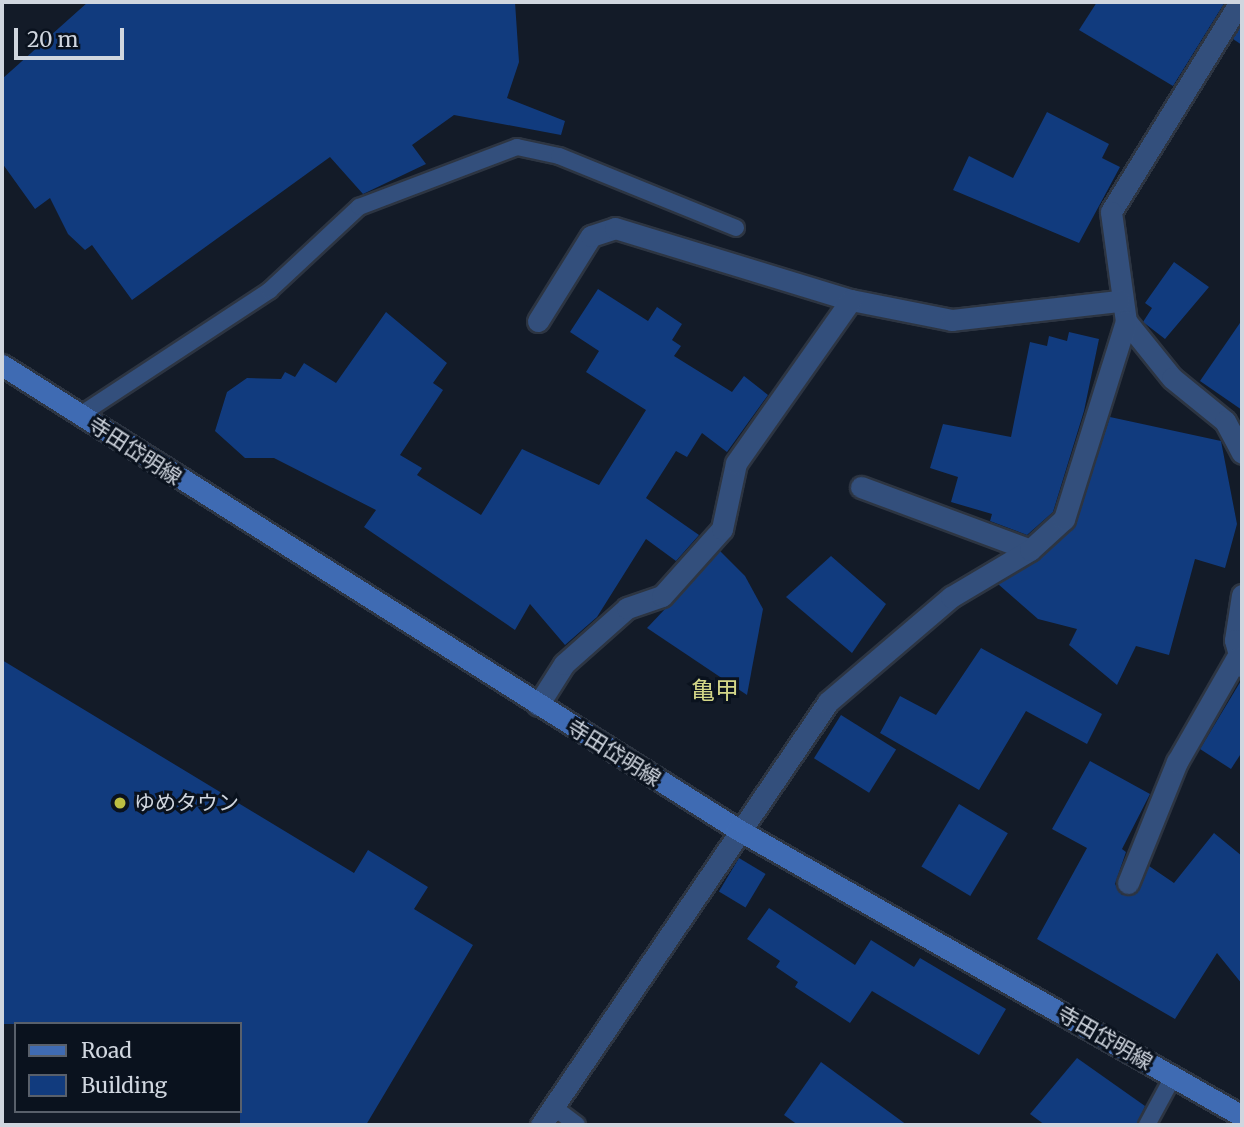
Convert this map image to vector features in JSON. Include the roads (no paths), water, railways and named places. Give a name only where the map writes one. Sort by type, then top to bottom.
[{"type":"main road","name":"寺田岱明線","points":[[2,365],[737,829],[1242,1116]]},
{"type":"street","points":[[541,1125],[556,1109],[737,829],[773,789],[847,683],[951,597],[1030,550],[1064,519],[1123,311],[1111,212],[1240,2]]},
{"type":"street","points":[[538,321],[592,236],[615,228],[851,300],[952,320],[1123,311]]},
{"type":"street","points":[[538,705],[564,664],[627,608],[662,596],[722,530],[736,463],[851,300]]},
{"type":"street","points":[[1123,311],[1172,378],[1225,421],[1242,453]]},
{"type":"street","points":[[860,487],[1030,550]]},
{"type":"street","points":[[1128,883],[1177,762],[1239,662],[1242,595]]},
{"type":"lane","points":[[80,415],[270,289],[359,206],[517,146],[559,156],[736,228]]},
{"type":"lane","points":[[1147,1125],[1173,1077]]},
{"type":"lane","points":[[556,1109],[577,1125]]},
{"type":"place","name":"ゆめタウン","points":[[120,803]]},
{"type":"district","name":"亀甲","points":[[715,691]]}]
